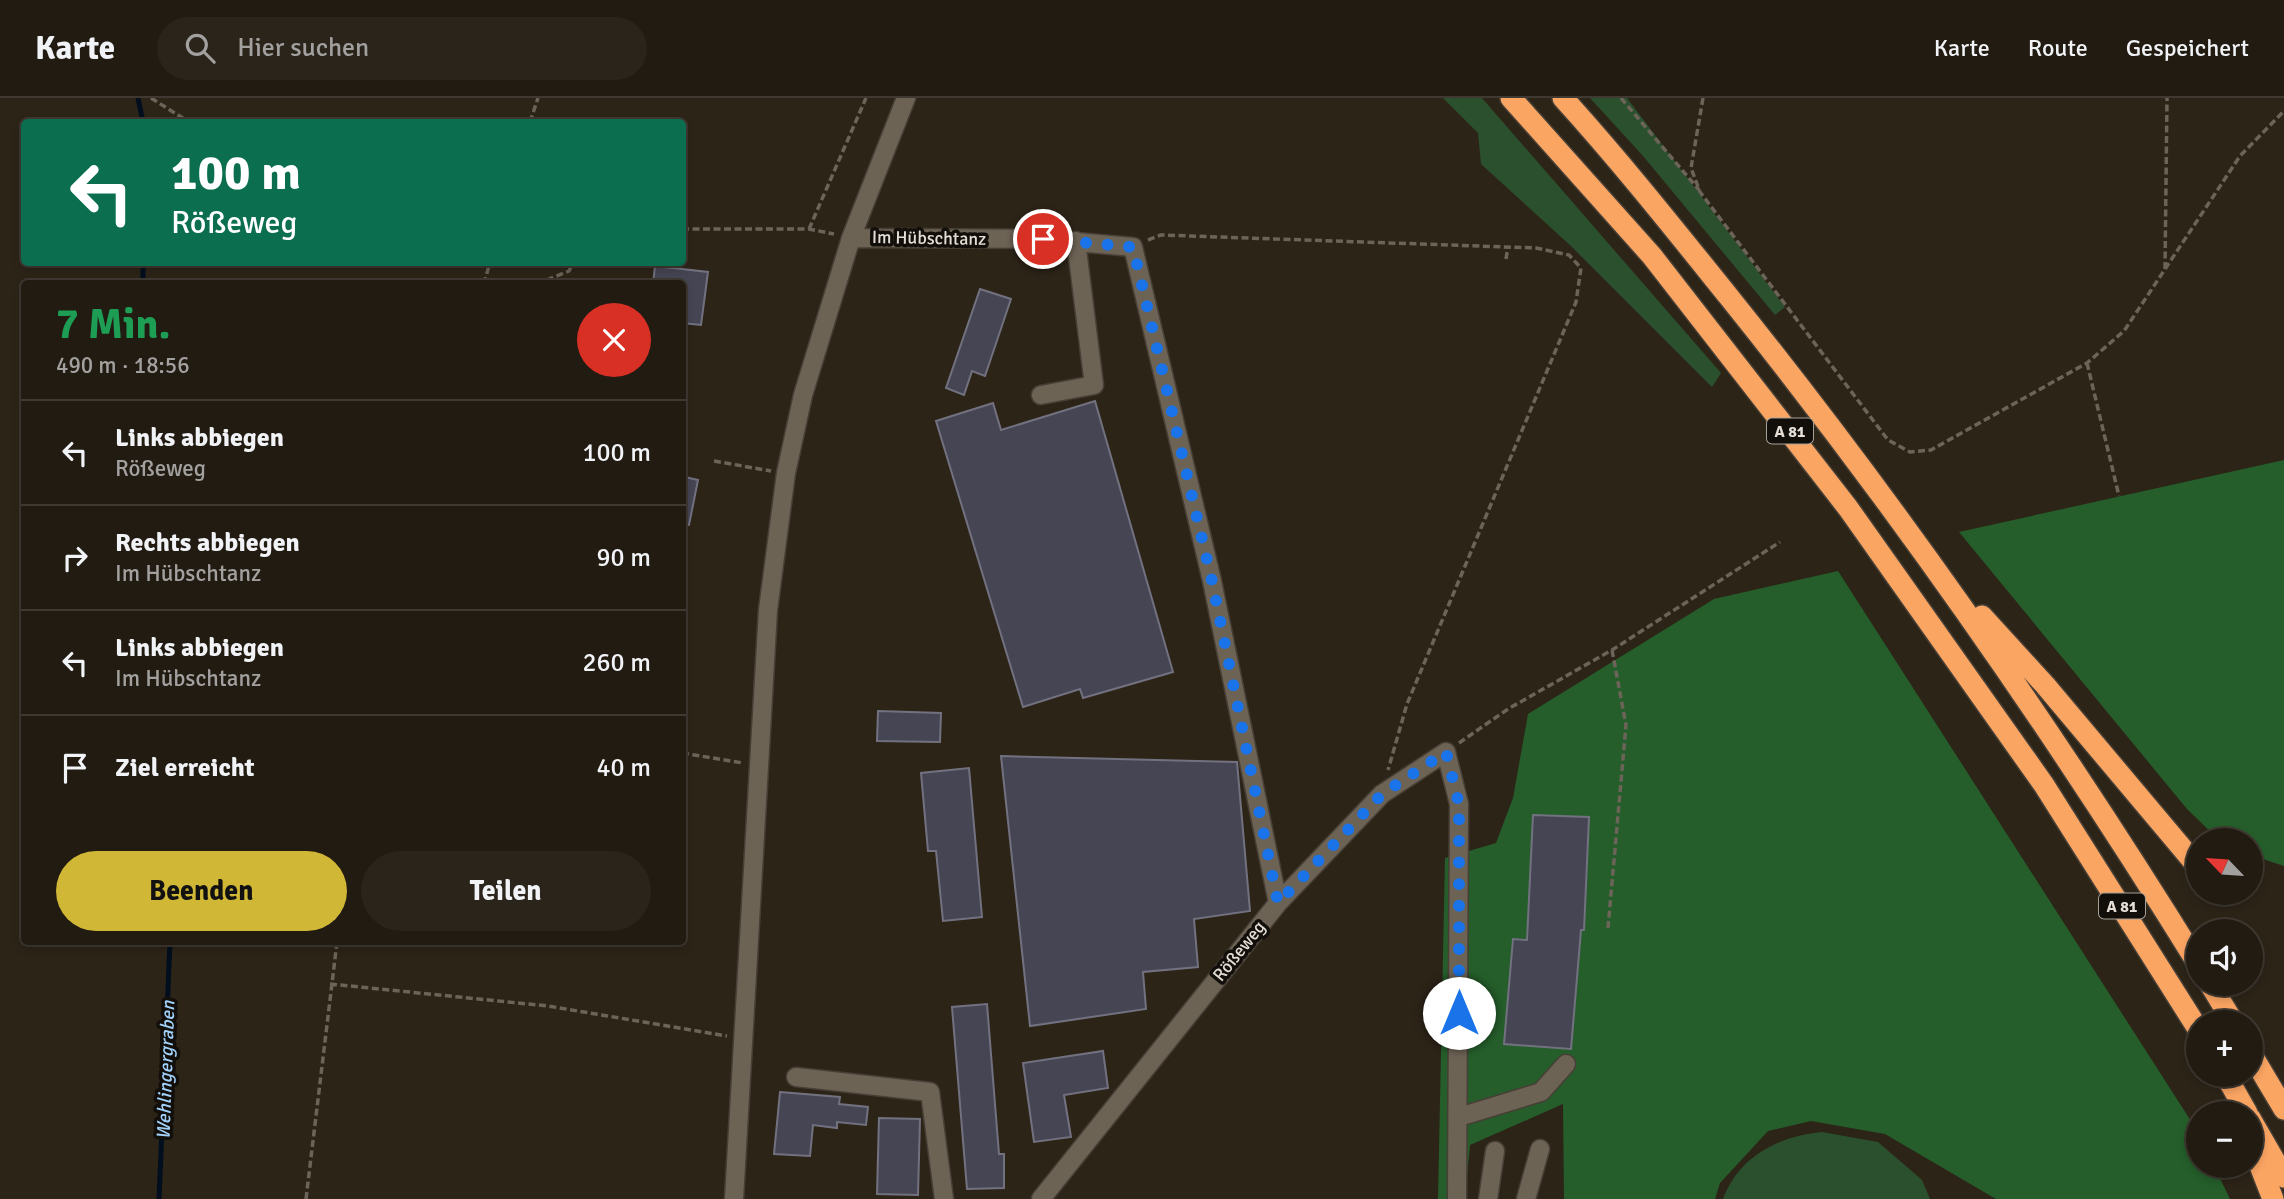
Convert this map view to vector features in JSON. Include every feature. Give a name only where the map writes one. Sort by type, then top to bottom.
[{"type":"highway","name":"A 81","points":[[1511,98],[1652,256],[1883,555],[2044,785],[2186,1010]]},
{"type":"highway","name":"A 81","points":[[1563,98],[1663,215],[1826,419],[1928,557],[2068,759],[2186,945]]},
{"type":"highway","points":[[1928,557],[2045,685],[2186,853]]},
{"type":"highway","points":[[2263,1074],[2284,1109]]},
{"type":"highway","points":[[2263,1141],[2284,1177]]},
{"type":"highway","points":[[2263,1173],[2273,1199]]},
{"type":"street","points":[[734,1199],[768,610],[786,473],[803,395],[851,238],[906,98]]},
{"type":"street","name":"Im Hübschtanz","points":[[851,238],[1076,241],[1133,247]]},
{"type":"street","points":[[1041,395],[1094,385],[1076,241]]},
{"type":"street","points":[[1133,247],[1212,581],[1278,903]]},
{"type":"street","points":[[1446,752],[1459,804],[1457,1199]]},
{"type":"street","name":"Rößeweg","points":[[1041,1199],[1278,903],[1382,794],[1446,752]]},
{"type":"street","points":[[1459,1118],[1541,1091],[1566,1063]]},
{"type":"street","points":[[796,1077],[930,1092],[944,1199]]},
{"type":"street","points":[[1526,1199],[1540,1149]]},
{"type":"street","points":[[1488,1199],[1495,1152]]},
{"type":"path","points":[[151,98],[183,119]]},
{"type":"path","points":[[531,119],[538,98]]},
{"type":"path","points":[[809,229],[866,98]]},
{"type":"path","points":[[1621,98],[1700,192],[1888,440],[1910,452],[1931,450],[2087,363],[2124,331],[2240,156],[2284,111]]},
{"type":"path","points":[[1700,192],[1691,168],[1703,98]]},
{"type":"path","points":[[2165,271],[2167,98]]},
{"type":"path","points":[[686,229],[809,229],[851,238]]},
{"type":"path","points":[[1133,247],[1161,235],[1536,248],[1569,255],[1581,268],[1576,302],[1406,704],[1382,794]]},
{"type":"path","points":[[1506,259],[1508,247]]},
{"type":"path","points":[[547,280],[569,271],[571,266]]},
{"type":"path","points":[[2087,363],[2119,496]]},
{"type":"path","points":[[714,461],[786,473]]},
{"type":"path","points":[[1446,752],[1508,709],[1612,650],[1780,542]]},
{"type":"path","points":[[1608,928],[1626,725],[1612,650]]},
{"type":"path","points":[[686,755],[757,766]]},
{"type":"path","points":[[306,1199],[336,945]]},
{"type":"path","points":[[330,984],[548,1006],[744,1038]]},
{"type":"green space","points":[[1443,98],[1482,98],[1721,373],[1712,387],[1572,247],[1481,164],[1478,133]]},
{"type":"green space","points":[[1590,98],[1627,98],[1785,307],[1775,315],[1643,156]]},
{"type":"green space","points":[[2284,460],[2284,866],[2263,859],[2263,828],[2207,828],[2187,809],[1959,532]]},
{"type":"green space","points":[[1838,571],[2186,1113],[2186,1178],[2220,1178],[2230,1199],[1996,1199],[1885,1134],[1811,1121],[1768,1131],[1720,1183],[1715,1199],[1564,1199],[1563,1104],[1470,1145],[1465,1199],[1438,1199],[1445,858],[1496,843],[1513,798],[1528,714],[1714,599]]},
{"type":"green space","points":[[1822,1132],[1878,1142],[1922,1180],[1930,1199],[1723,1199],[1739,1171],[1762,1151],[1791,1138]]},
{"type":"building","points":[[655,266],[708,272],[701,325],[686,323],[686,280],[653,280]]},
{"type":"building","points":[[980,289],[1011,299],[985,376],[972,371],[964,395],[946,388]]},
{"type":"building","points":[[1095,401],[1173,672],[1083,698],[1080,689],[1023,707],[936,421],[993,403],[1001,430]]},
{"type":"building","points":[[686,477],[698,480],[689,525],[686,525]]},
{"type":"building","points":[[878,711],[941,713],[940,742],[877,741]]},
{"type":"building","points":[[1001,756],[1237,762],[1250,911],[1194,919],[1198,967],[1143,972],[1146,1009],[1030,1026]]},
{"type":"building","points":[[969,768],[982,917],[943,921],[936,851],[928,851],[921,773]]},
{"type":"building","points":[[1533,815],[1589,817],[1584,930],[1581,930],[1571,1049],[1504,1044],[1513,939],[1527,940]]},
{"type":"building","points":[[987,1004],[999,1154],[1004,1154],[1004,1188],[967,1189],[952,1007]]},
{"type":"building","points":[[1103,1051],[1108,1088],[1064,1095],[1071,1137],[1034,1142],[1023,1063]]},
{"type":"building","points":[[780,1092],[840,1097],[839,1104],[868,1107],[866,1125],[837,1122],[837,1128],[813,1125],[810,1156],[774,1154]]},
{"type":"building","points":[[879,1118],[920,1119],[918,1195],[877,1194]]},
{"type":"waterway","name":"Wehlingergraben","points":[[138,98],[142,119]]},
{"type":"waterway","name":"Wehlingergraben","points":[[143,266],[143,280]]},
{"type":"waterway","name":"Wehlingergraben","points":[[159,1199],[170,945]]},
{"type":"route","points":[[1043,239],[1133,247],[1212,581],[1278,903],[1382,794],[1446,752],[1459,804],[1459,1013]]}]
